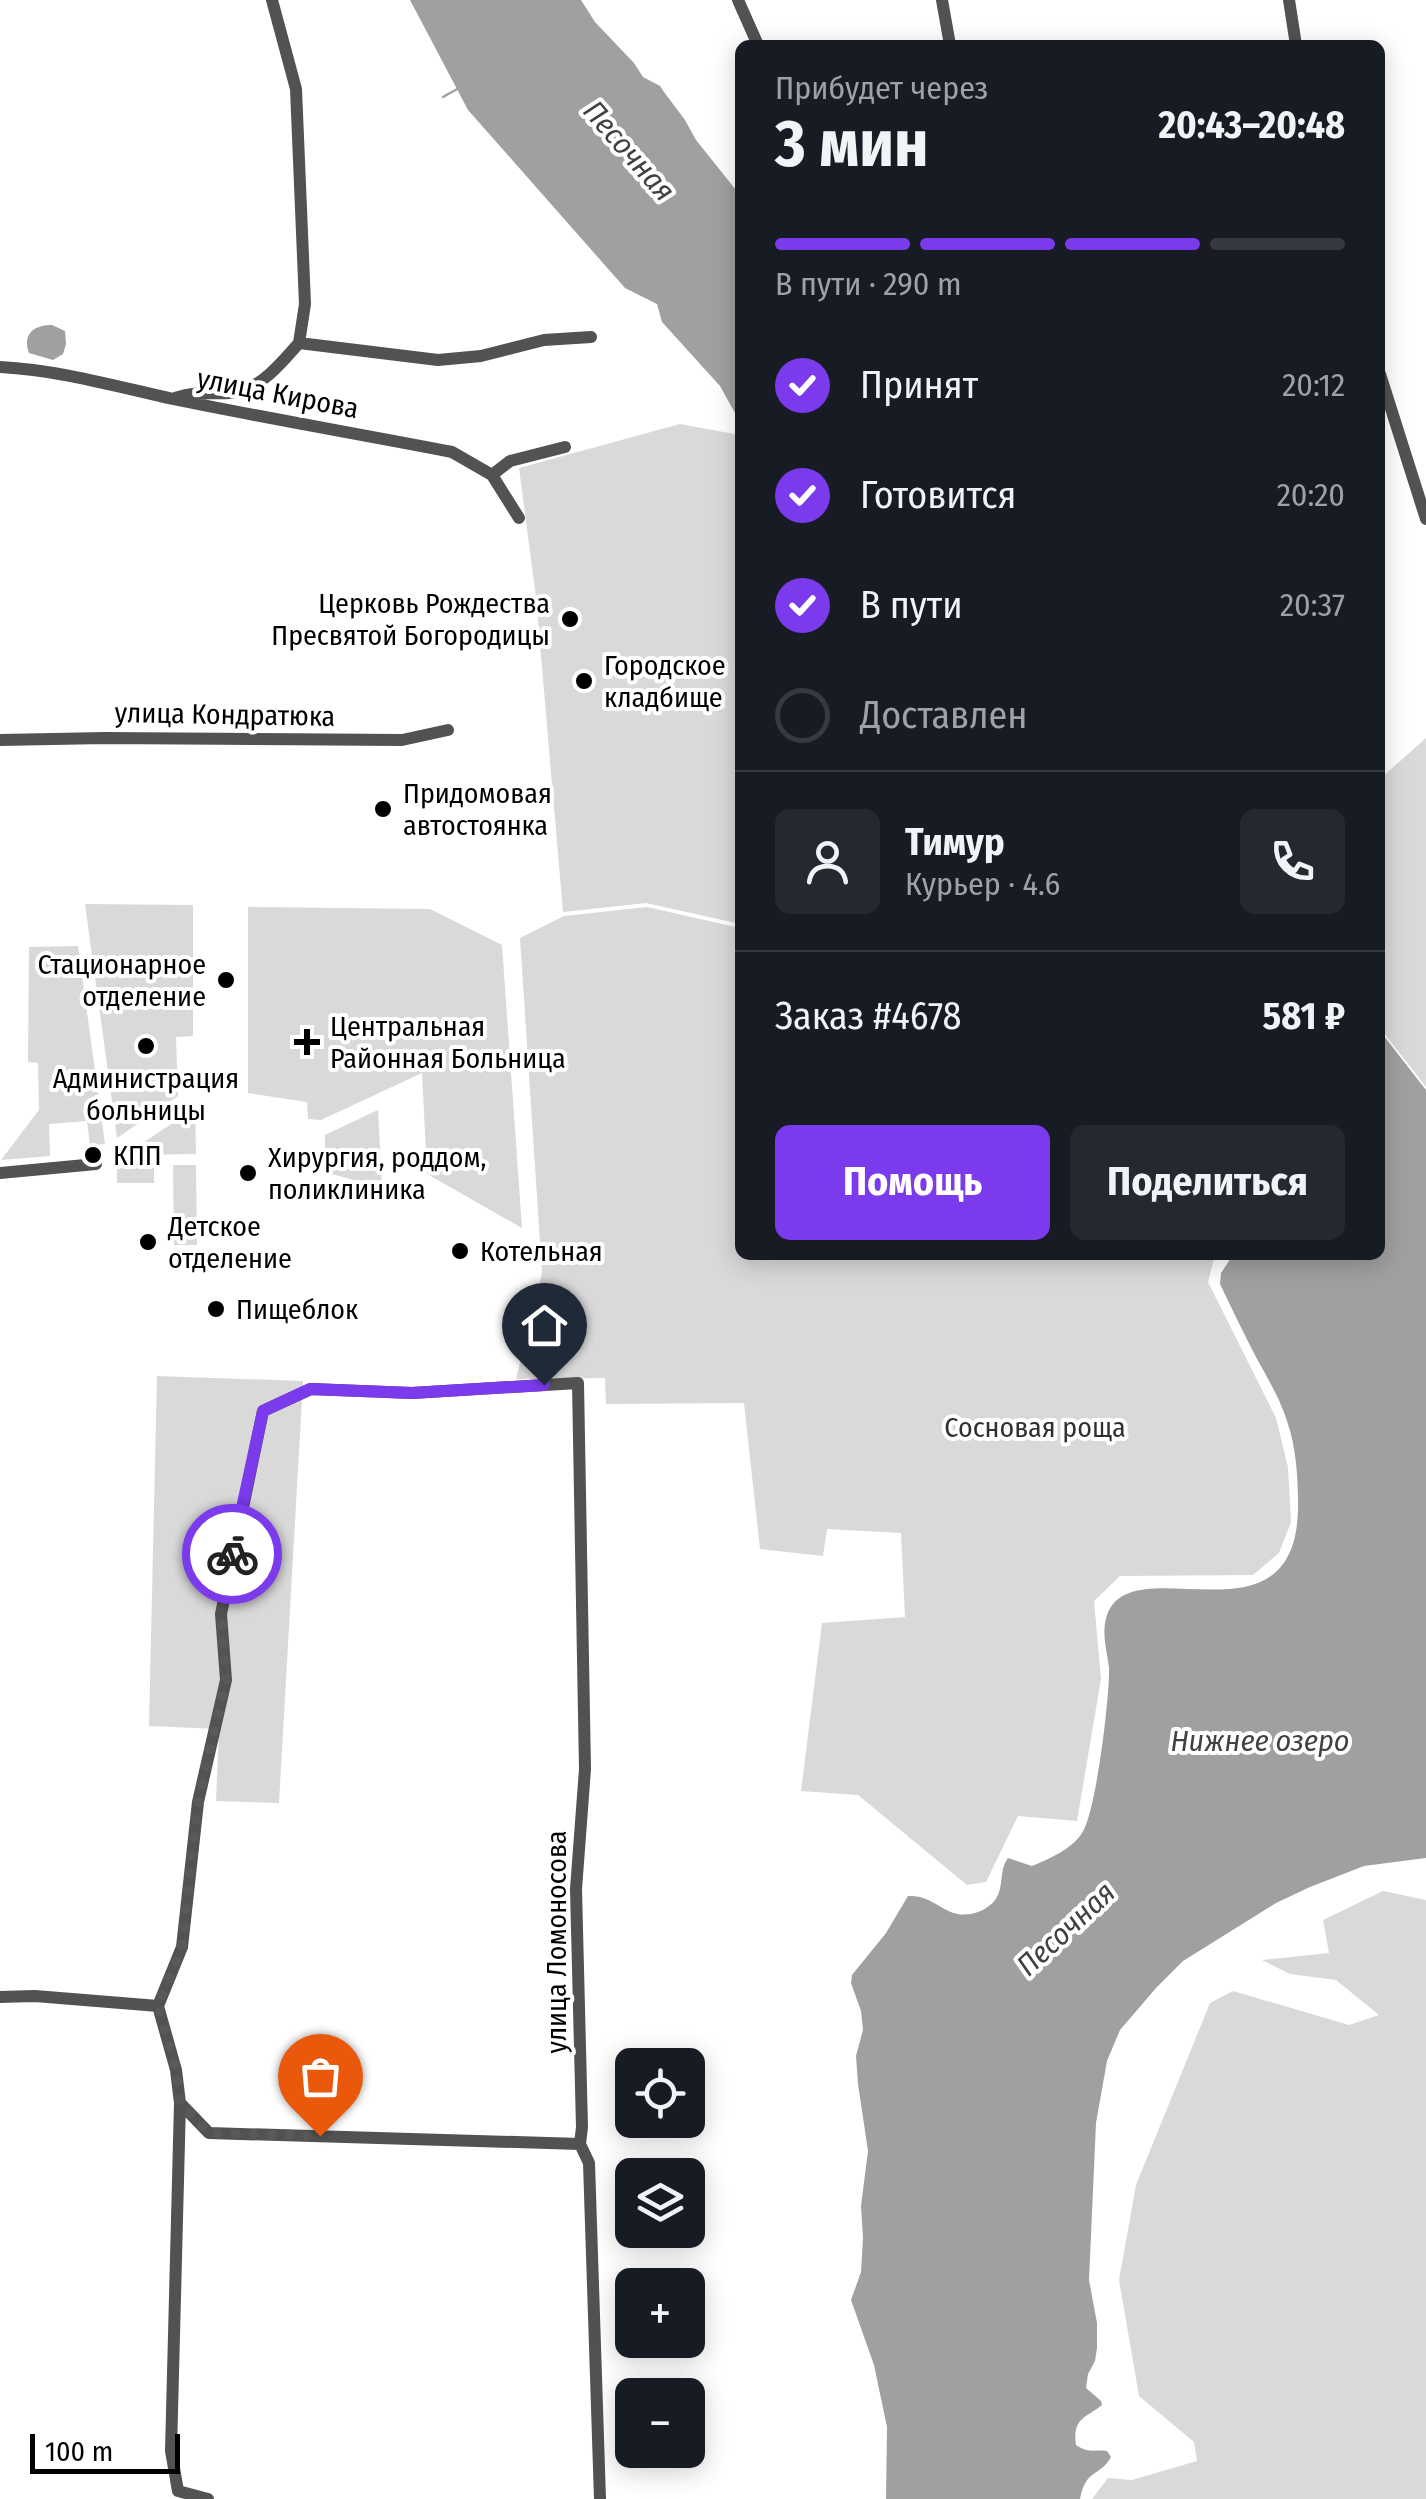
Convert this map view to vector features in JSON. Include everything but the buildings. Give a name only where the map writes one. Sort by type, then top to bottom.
[{"type":"street","points":[[173,399],[188,393],[250,387],[299,343],[304,304],[296,89],[272,0]]},
{"type":"street","points":[[738,0],[756,40]]},
{"type":"street","points":[[942,0],[949,40]]},
{"type":"street","points":[[1289,0],[1295,40]]},
{"type":"street","name":"улица Кирова","points":[[299,343],[438,360],[481,356],[544,340],[591,337]]},
{"type":"street","name":"улица Кирова","points":[[0,366],[91,379],[173,399],[452,452],[492,475],[520,518]]},
{"type":"street","points":[[1385,390],[1426,518]]},
{"type":"street","points":[[492,475],[510,461],[565,447]]},
{"type":"street","name":"улица Кондратюка","points":[[0,740],[402,740],[448,730]]},
{"type":"street","points":[[0,1174],[96,1164]]},
{"type":"street","name":"улица Ломоносова","points":[[158,2006],[182,1947],[198,1802],[226,1680],[221,1614],[263,1411],[310,1389],[412,1393],[578,1383],[585,1769],[576,1889],[580,2144],[588,2163],[600,2499]]},
{"type":"street","points":[[0,1997],[158,2006],[176,2070],[180,2103],[171,2450],[175,2495],[208,2499]]},
{"type":"street","points":[[180,2103],[209,2133],[580,2144]]},
{"type":"green space","points":[[680,424],[735,434],[735,923],[646,903],[563,912],[536,597],[519,468]]},
{"type":"green space","points":[[1426,738],[1426,1087],[1385,1034],[1385,775]]},
{"type":"green space","points":[[85,904],[193,905],[193,1036],[176,1037],[178,1096],[117,1138]]},
{"type":"green space","points":[[248,907],[430,909],[502,945],[522,1228],[427,1174],[422,1073],[321,1120],[308,1119],[307,1102],[248,1093]]},
{"type":"green space","name":"Сосновая роща","points":[[647,907],[735,927],[735,1260],[1214,1260],[1208,1282],[1276,1418],[1288,1467],[1291,1522],[1279,1553],[1253,1575],[1120,1576],[1094,1601],[1101,1679],[1077,1821],[1018,1816],[986,1882],[967,1885],[858,1795],[801,1791],[822,1623],[905,1617],[901,1533],[827,1529],[823,1556],[760,1549],[744,1403],[606,1404],[605,1378],[516,1379],[542,1273],[520,938],[564,916]]},
{"type":"green space","points":[[78,946],[105,1144],[90,1146],[87,1121],[49,1124],[50,1156],[1,1160],[39,1110],[38,1063],[28,1062],[29,947]]},
{"type":"green space","points":[[195,1108],[196,1154],[125,1155]]},
{"type":"green space","points":[[378,1110],[382,1188],[325,1172],[325,1135]]},
{"type":"green space","points":[[154,1165],[154,1183],[117,1183],[117,1166]]},
{"type":"green space","points":[[173,1165],[196,1165],[197,1245],[174,1245]]},
{"type":"green space","points":[[157,1376],[303,1381],[279,1803],[216,1801],[219,1729],[149,1726]]},
{"type":"green space","points":[[1383,1891],[1426,1900],[1426,2499],[1092,2499],[1108,2478],[1132,2480],[1197,2461],[1194,2442],[1139,2396],[1119,2280],[1136,2185],[1210,2003],[1233,1991],[1349,2025],[1379,2015],[1336,1980],[1290,1974],[1262,1960],[1329,1953],[1323,1920]]},
{"type":"water","name":"Песочная","points":[[410,0],[581,0],[643,77],[660,86],[735,189],[735,413],[720,386],[662,322],[657,304],[625,288],[468,110]]},
{"type":"water","points":[[52,325],[65,331],[63,354],[53,360],[29,353],[27,341],[31,332]]},
{"type":"water","name":"Нижнее озеро","points":[[1385,1037],[1426,1090],[1426,1858],[1364,1866],[1276,1903],[1183,1961],[1120,2030],[1107,2061],[1096,2123],[1089,2280],[1097,2348],[1086,2388],[1102,2405],[1078,2424],[1075,2436],[1076,2445],[1107,2451],[1111,2457],[1086,2482],[1080,2499],[886,2499],[887,2427],[874,2365],[851,2300],[861,2272],[861,2206],[868,2151],[856,2056],[863,2030],[852,1975],[886,1933],[908,1896],[927,1899],[958,1914],[978,1912],[997,1897],[1008,1858],[1032,1866],[1078,1839],[1092,1803],[1105,1727],[1109,1668],[1105,1622],[1122,1596],[1148,1589],[1245,1587],[1272,1575],[1291,1549],[1298,1504],[1290,1431],[1220,1284],[1221,1273],[1230,1260],[1385,1260]]},
{"type":"waterway","points":[[443,97],[459,88]]},
{"type":"way so far","points":[[232,1554],[221,1614],[226,1680],[198,1802],[182,1947],[158,2006],[176,2070],[180,2103],[209,2133],[320,2136]]},
{"type":"place","name":"Церковь Рождества Пресвятой Богородицы","points":[[570,619]]},
{"type":"place","name":"Городское кладбище","points":[[584,681]]},
{"type":"place","name":"Придомовая автостоянка","points":[[383,809]]},
{"type":"place","name":"Стационарное отделение","points":[[226,980]]},
{"type":"place","name":"Центральная Районная Больница","points":[[307,1042]]},
{"type":"place","name":"Администрация больницы","points":[[146,1046]]},
{"type":"place","name":"КПП","points":[[93,1155]]},
{"type":"place","name":"Хирургия, роддом, поликлиника","points":[[248,1173]]},
{"type":"place","name":"Детское отделение","points":[[148,1242]]},
{"type":"place","name":"Котельная","points":[[460,1251]]},
{"type":"place","name":"Пищеблок","points":[[216,1309]]},
{"type":"route","points":[[232,1554],[263,1411],[310,1389],[412,1393],[544,1385]]}]
